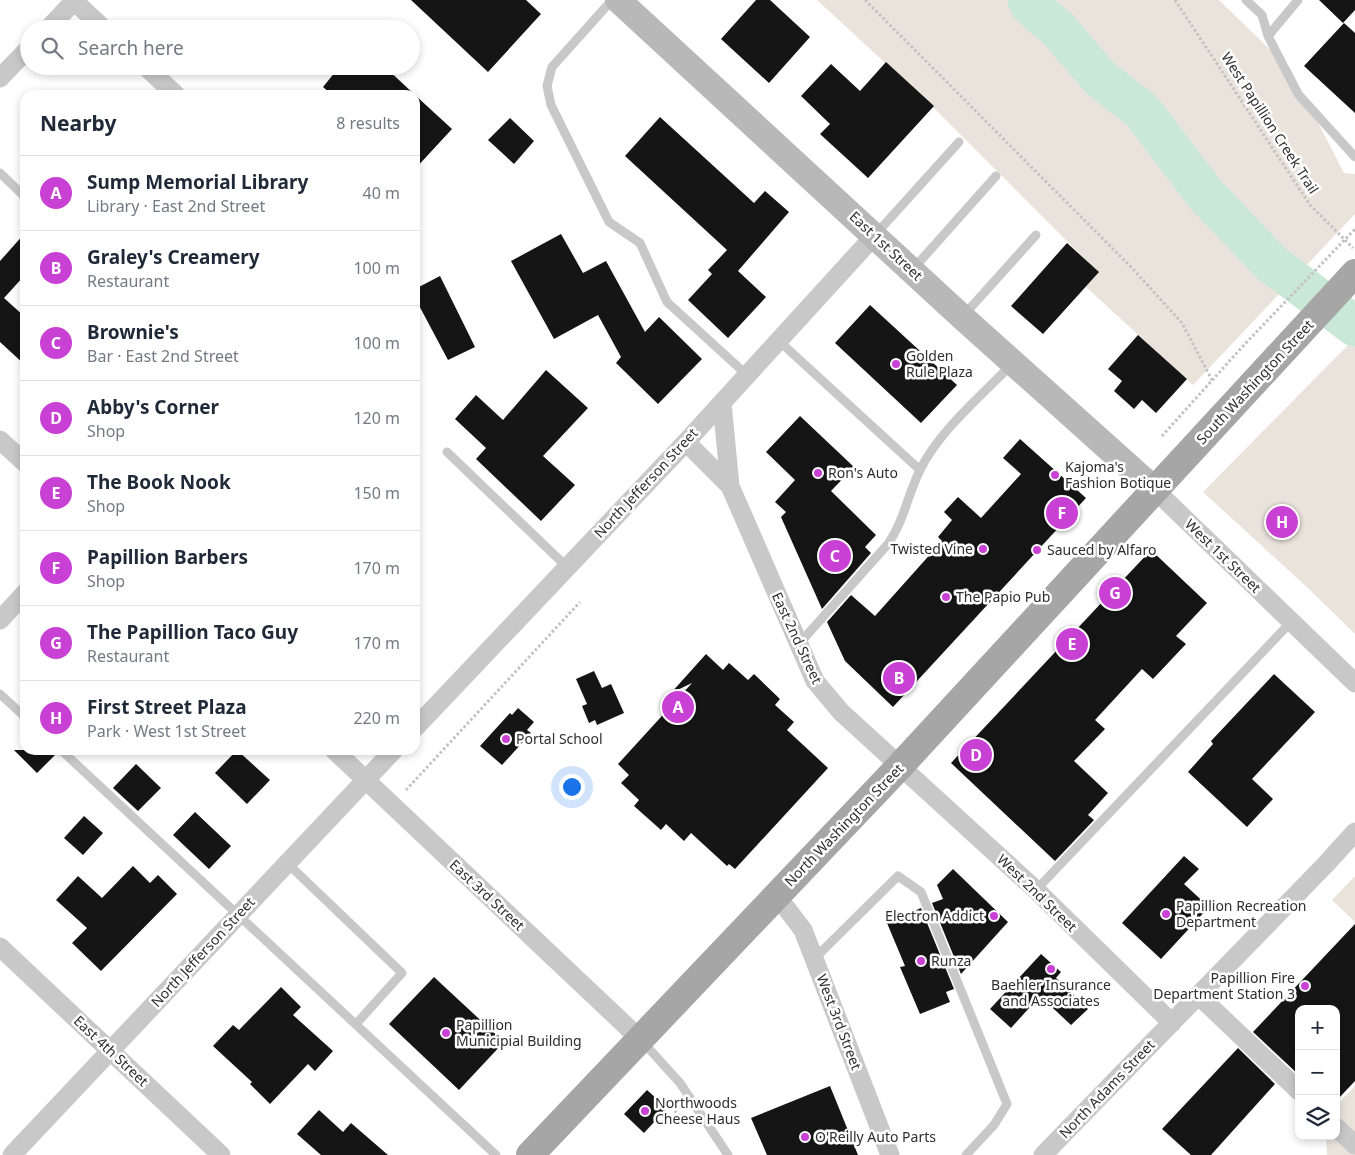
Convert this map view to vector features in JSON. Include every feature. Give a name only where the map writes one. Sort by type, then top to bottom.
[{"type":"main road","name":"East 1st Street","points":[[618,0],[962,317],[1155,490]]},
{"type":"main road","name":"South Washington Street","points":[[1155,490],[1355,273]]},
{"type":"main road","name":"North Washington Street","points":[[530,1155],[900,766],[1155,490]]},
{"type":"street","points":[[56,20],[74,0],[95,20]]},
{"type":"street","points":[[0,78],[20,57]]},
{"type":"street","points":[[155,75],[171,90]]},
{"type":"street","name":"North Jefferson Street","points":[[420,723],[686,442],[875,236]]},
{"type":"street","points":[[722,403],[730,486]]},
{"type":"street","points":[[0,440],[20,458]]},
{"type":"street","points":[[686,442],[730,486]]},
{"type":"street","name":"East 2nd Street","points":[[730,486],[815,681],[827,697],[900,766]]},
{"type":"street","name":"West 1st Street","points":[[1155,490],[1291,622]]},
{"type":"street","points":[[0,620],[20,598]]},
{"type":"street","points":[[1291,622],[1355,683]]},
{"type":"street","name":"East 3rd Street","points":[[340,755],[640,1039]]},
{"type":"street","name":"North Jefferson Street","points":[[12,1155],[389,755]]},
{"type":"street","name":"West 2nd Street","points":[[900,766],[1036,890],[1172,1023]]},
{"type":"street","points":[[1295,1087],[1198,995],[1355,832]]},
{"type":"street","name":"West 3rd Street","points":[[776,896],[803,930],[890,1155]]},
{"type":"street","name":"East 4th Street","points":[[0,947],[221,1155]]},
{"type":"street","name":"North Adams Street","points":[[1043,1155],[1198,995]]},
{"type":"street","points":[[1340,1131],[1355,1145]]},
{"type":"lane","points":[[612,0],[552,67],[547,86],[551,104],[609,222],[640,243],[667,302],[747,375]]},
{"type":"lane","points":[[1246,0],[1262,15],[1268,36],[1298,94],[1355,157]]},
{"type":"lane","points":[[1268,36],[1298,0]]},
{"type":"lane","points":[[875,236],[959,142]]},
{"type":"lane","points":[[0,173],[20,192]]},
{"type":"lane","points":[[912,270],[996,176]]},
{"type":"lane","points":[[962,317],[1036,235]]},
{"type":"lane","points":[[779,341],[920,470]]},
{"type":"lane","points":[[798,645],[897,532],[920,470],[941,439],[1013,363]]},
{"type":"lane","points":[[447,452],[566,567]]},
{"type":"lane","points":[[1036,890],[1291,622]]},
{"type":"lane","points":[[0,694],[20,712]]},
{"type":"lane","points":[[66,755],[496,1155]]},
{"type":"lane","points":[[287,862],[402,973],[356,1024]]},
{"type":"lane","points":[[814,960],[898,876],[922,892],[1007,1104],[994,1125],[966,1155]]},
{"type":"lane","points":[[640,1039],[680,1083],[728,1155]]},
{"type":"path","points":[[865,0],[1132,268],[1182,323],[1212,380]]},
{"type":"path","name":"West Papillion Creek Trail","points":[[1175,0],[1310,205],[1355,250]]},
{"type":"path","points":[[1162,436],[1243,346],[1355,229]]},
{"type":"path","points":[[392,805],[580,602]]},
{"type":"path","points":[[657,1099],[660,1096],[687,1123]]},
{"type":"shaded area","points":[[817,0],[1219,0],[1291,70],[1344,173],[1355,174],[1355,214],[1193,385],[1086,287],[1098,272],[933,107]]},
{"type":"shaded area","points":[[1355,338],[1355,634],[1203,492]]},
{"type":"shaded area","points":[[1355,876],[1355,922],[1332,900]]},
{"type":"shaded area","points":[[1355,1086],[1355,1155],[1327,1155],[1326,1140],[1340,1140],[1340,1102]]},
{"type":"building","points":[[411,0],[526,0],[541,14],[488,72]]},
{"type":"building","points":[[756,0],[770,0],[810,37],[769,83],[721,39]]},
{"type":"building","points":[[1319,0],[1355,0],[1355,10],[1343,23]]},
{"type":"building","points":[[1344,23],[1355,33],[1355,113],[1304,66]]},
{"type":"building","points":[[886,62],[934,106],[868,178],[820,134],[830,124],[801,96],[831,64],[860,91]]},
{"type":"building","points":[[333,75],[394,75],[410,90],[326,90],[323,87]]},
{"type":"building","points":[[420,100],[452,129],[420,164]]},
{"type":"building","points":[[660,117],[754,203],[765,191],[789,212],[738,271],[766,297],[728,338],[688,300],[712,274],[708,270],[727,250],[625,156]]},
{"type":"building","points":[[510,118],[534,141],[514,164],[488,140]]},
{"type":"building","points":[[561,234],[583,273],[606,261],[645,332],[659,317],[702,359],[658,404],[616,363],[621,357],[598,315],[554,339],[511,261]]},
{"type":"building","points":[[20,239],[20,280],[4,298],[20,312],[20,360],[0,342],[0,261]]},
{"type":"building","points":[[1067,243],[1099,272],[1043,334],[1011,306]]},
{"type":"building","points":[[440,276],[475,347],[448,360],[420,307],[420,286]]},
{"type":"building","name":"Golden Rule Plaza","points":[[870,305],[957,385],[921,423],[835,343]]},
{"type":"building","points":[[1138,335],[1187,379],[1156,413],[1142,400],[1134,409],[1114,391],[1122,381],[1108,369]]},
{"type":"building","points":[[546,370],[588,408],[543,456],[575,485],[541,521],[476,459],[486,448],[455,419],[476,395],[503,420]]},
{"type":"building","points":[[800,416],[854,467],[831,491],[876,535],[865,547],[871,553],[822,609],[781,517],[786,512],[775,502],[795,480],[766,452]]},
{"type":"building","points":[[1020,439],[1086,498],[893,707],[845,661],[827,622],[851,595],[875,616],[942,541],[938,537],[952,520],[944,512],[958,497],[981,518],[1021,474],[1003,458]]},
{"type":"building","points":[[1151,550],[1207,603],[1176,636],[1186,644],[1153,679],[1142,669],[1095,720],[1105,729],[1074,761],[1108,793],[1088,815],[1094,820],[1055,861],[951,763]]},
{"type":"building","points":[[706,654],[723,670],[729,663],[748,680],[754,674],[780,699],[775,705],[794,722],[787,730],[828,768],[735,869],[729,864],[727,866],[691,833],[684,841],[666,824],[661,830],[634,806],[639,800],[621,783],[629,775],[618,764],[692,683],[671,693]]},
{"type":"building","points":[[594,671],[602,688],[611,684],[624,713],[597,725],[595,720],[589,723],[582,706],[587,704],[576,679]]},
{"type":"building","points":[[1274,674],[1315,712],[1252,779],[1273,799],[1247,827],[1188,772],[1213,744],[1211,741]]},
{"type":"building","name":"Portal School","points":[[518,708],[534,722],[527,730],[531,733],[502,765],[480,746],[510,713],[512,715]]},
{"type":"building","points":[[14,750],[20,750],[20,755],[55,755],[37,773]]},
{"type":"building","points":[[232,755],[242,755],[270,780],[247,804],[215,773]]},
{"type":"building","points":[[136,764],[161,788],[138,811],[113,788]]},
{"type":"building","points":[[195,812],[231,846],[209,869],[173,835]]},
{"type":"building","points":[[84,816],[103,833],[83,855],[64,838]]},
{"type":"building","points":[[1184,856],[1199,869],[1184,884],[1209,907],[1161,959],[1122,923]]},
{"type":"building","points":[[133,866],[150,883],[158,875],[177,894],[101,971],[72,943],[87,928],[56,900],[78,876],[102,898]]},
{"type":"building","points":[[953,869],[1008,922],[961,974],[932,903],[943,899],[937,885]]},
{"type":"building","points":[[921,908],[954,989],[946,992],[950,1002],[920,1014],[900,967],[905,966],[887,923]]},
{"type":"building","points":[[1355,924],[1355,1081],[1340,1097],[1340,1005],[1295,1005],[1295,1071],[1253,1032]]},
{"type":"building","points":[[1041,954],[1061,972],[1056,978],[1088,1009],[1071,1025],[1040,996],[1011,1028],[990,1009]]},
{"type":"building","name":"Papillion Municipial Building","points":[[434,977],[504,1042],[459,1090],[389,1024]]},
{"type":"building","points":[[281,987],[301,1007],[293,1015],[333,1051],[315,1071],[308,1064],[270,1104],[250,1084],[252,1082],[213,1046],[233,1025],[239,1030]]},
{"type":"building","points":[[1238,1048],[1275,1084],[1211,1155],[1191,1155],[1162,1129]]},
{"type":"building","name":"O'Reilly Auto Parts","points":[[830,1086],[858,1155],[767,1155],[751,1118]]},
{"type":"building","name":"Northwoods Cheese Haus","points":[[647,1090],[667,1108],[644,1133],[624,1114]]},
{"type":"building","points":[[319,1110],[343,1132],[351,1123],[388,1155],[321,1155],[297,1134]]},
{"type":"waterway","points":[[1028,0],[1031,6],[1058,29],[1100,78],[1142,111],[1206,195],[1272,264],[1355,326]]},
{"type":"place","name":"Golden Rule Plaza","points":[[896,364]]},
{"type":"place","name":"Ron's Auto","points":[[818,473]]},
{"type":"place","name":"Kajoma's Fashion Botique","points":[[1055,475]]},
{"type":"place","name":"Papillion Barbers","points":[[1062,513]]},
{"type":"place","name":"First Street Plaza","points":[[1282,522]]},
{"type":"place","name":"Twisted Vine","points":[[983,549]]},
{"type":"place","name":"Sauced by Alfaro","points":[[1037,550]]},
{"type":"place","name":"Brownie's","points":[[835,556]]},
{"type":"place","name":"The Papillion Taco Guy","points":[[1115,593]]},
{"type":"place","name":"The Papio Pub","points":[[946,597]]},
{"type":"place","name":"The Book Nook","points":[[1072,644]]},
{"type":"place","name":"Graley's Creamery","points":[[899,678]]},
{"type":"place","name":"Sump Memorial Library","points":[[678,707]]},
{"type":"place","name":"Portal School","points":[[506,739]]},
{"type":"place","name":"Abby's Corner","points":[[976,755]]},
{"type":"place","name":"Papillion Recreation Department","points":[[1166,914]]},
{"type":"place","name":"Electron Addict","points":[[994,916]]},
{"type":"place","name":"Runza","points":[[921,961]]},
{"type":"place","name":"Baehler Insurance and Associates","points":[[1051,969]]},
{"type":"place","name":"Papillion Fire Department Station 3","points":[[1305,986]]},
{"type":"place","name":"Papillion Municipial Building","points":[[446,1033]]},
{"type":"place","name":"Northwoods Cheese Haus","points":[[645,1111]]},
{"type":"place","name":"O'Reilly Auto Parts","points":[[805,1137]]}]
